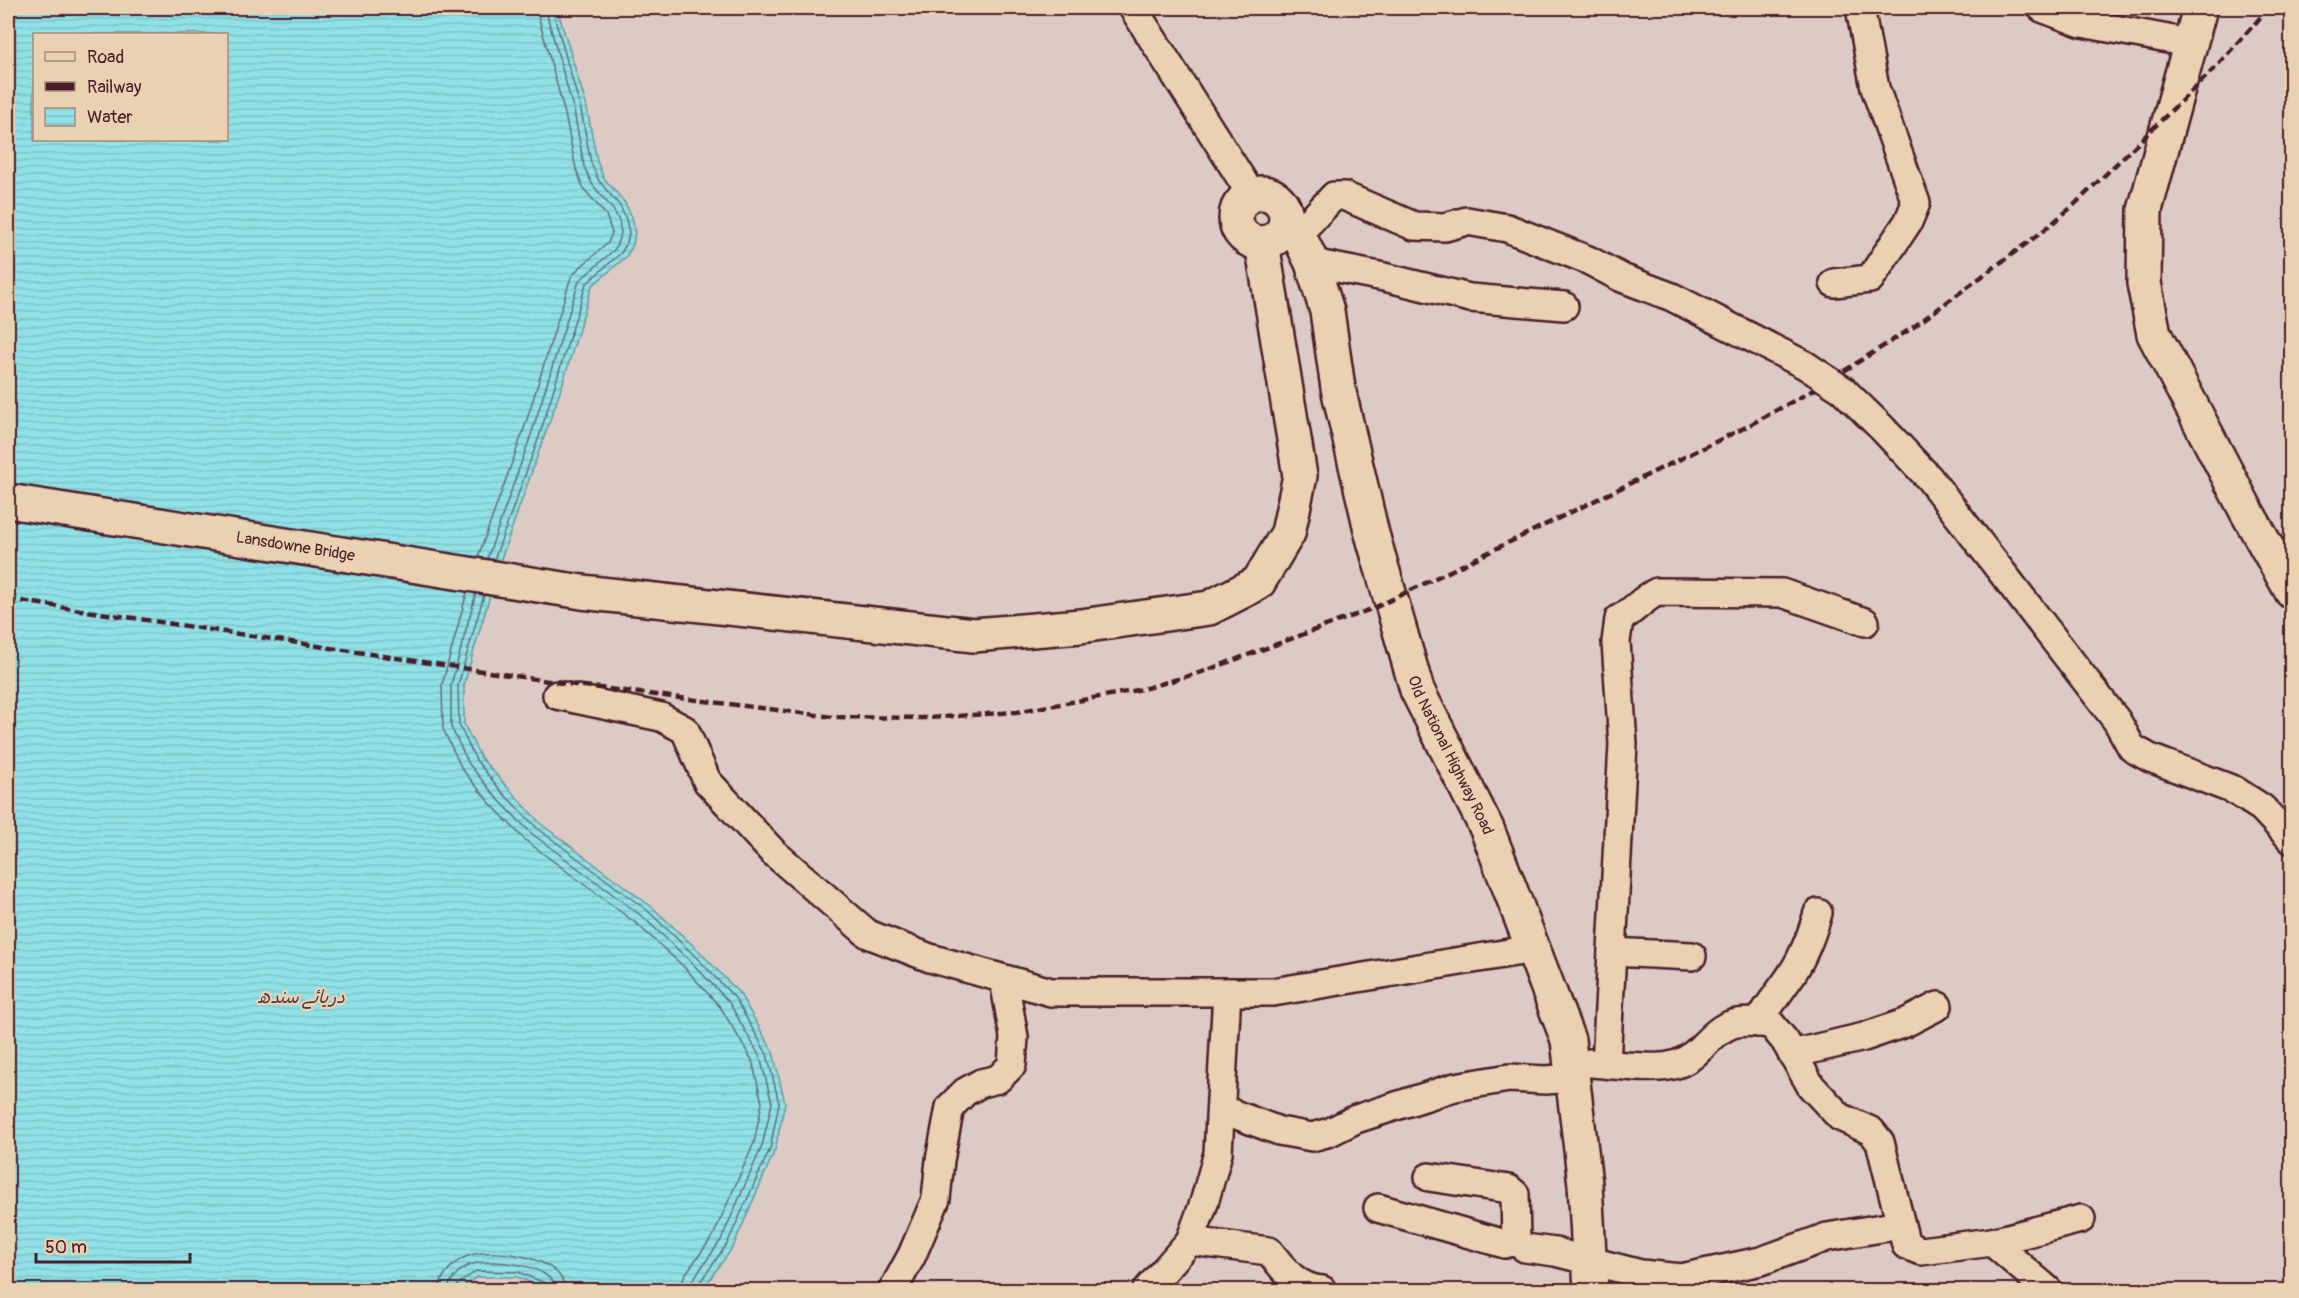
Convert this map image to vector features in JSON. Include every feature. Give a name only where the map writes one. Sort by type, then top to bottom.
[{"type":"main road","points":[[2200,8],[2145,210],[2144,283],[2154,334],[2247,512],[2292,592]]},
{"type":"main road","points":[[2218,8],[2162,212],[2161,282],[2170,328],[2292,557]]},
{"type":"main road","points":[[1268,192],[1275,196],[1285,209],[1282,234],[1252,242],[1244,237],[1235,218],[1237,208],[1251,194],[1268,192]]},
{"type":"main road","name":"Old National Highway Road","points":[[1282,234],[1312,263],[1327,311],[1338,387],[1371,534],[1417,690],[1487,829],[1568,1040],[1585,1184],[1590,1276]]},
{"type":"main road","name":"Lansdowne Bridge","points":[[8,501],[582,592],[974,635],[1081,626],[1209,608],[1258,583],[1288,533],[1300,476],[1282,234]]},
{"type":"street","points":[[1133,8],[1251,194]]},
{"type":"street","points":[[1834,283],[1870,279],[1908,222],[1916,203],[1875,88],[1860,8]]},
{"type":"street","points":[[2042,8],[2082,23],[2189,43]]},
{"type":"street","points":[[1282,234],[1334,196],[1344,196],[1414,226],[1445,227],[1467,221],[1507,228],[1672,297],[1804,365],[1843,390],[1882,428],[1935,486],[2117,721],[2132,748],[2150,758],[2234,790],[2262,808],[2292,840]]},
{"type":"street","points":[[1312,263],[1384,277],[1470,298],[1564,306]]},
{"type":"street","points":[[1606,1064],[1623,744],[1616,642],[1619,619],[1635,610],[1646,597],[1657,592],[1782,593],[1865,622]]},
{"type":"street","points":[[557,695],[661,717],[675,723],[685,730],[707,781],[773,852],[868,934],[930,958],[1004,980],[1051,992],[1273,992],[1533,949]]},
{"type":"street","points":[[1758,1023],[1788,980],[1805,950],[1818,913]]},
{"type":"street","points":[[1612,952],[1692,956]]},
{"type":"street","points":[[893,1290],[912,1255],[936,1199],[940,1160],[950,1107],[965,1092],[981,1083],[998,1079],[1012,1065],[1014,1037],[1004,980]]},
{"type":"street","points":[[1147,1290],[1190,1241],[1204,1203],[1218,1153],[1227,992]]},
{"type":"street","points":[[1792,1054],[1864,1037],[1905,1023],[1938,1006]]},
{"type":"street","points":[[1221,1109],[1279,1131],[1312,1137],[1330,1132],[1356,1119],[1455,1087],[1509,1078],[1546,1080],[1572,1070],[1606,1064],[1670,1066],[1696,1055],[1717,1033],[1731,1025],[1771,1024],[1785,1041],[1811,1086],[1840,1117],[1871,1131],[1880,1142],[1906,1245],[1921,1251],[1992,1242],[2081,1219]]},
{"type":"street","points":[[1429,1177],[1509,1189],[1515,1194],[1517,1208],[1516,1240],[1525,1248],[1555,1252],[1590,1276],[1641,1274],[1681,1278],[1761,1261],[1827,1237],[1900,1225]]},
{"type":"street","points":[[1378,1208],[1505,1244],[1516,1240]]},
{"type":"street","points":[[1190,1241],[1269,1251],[1286,1273],[1298,1283],[1322,1290]]},
{"type":"street","points":[[1992,1242],[2048,1290]]},
{"type":"water","name":"دریائے سندھ","points":[[8,8],[557,8],[587,108],[597,161],[603,177],[625,203],[632,217],[635,233],[633,245],[626,257],[592,286],[561,389],[501,559],[464,685],[464,724],[481,758],[541,824],[652,907],[740,994],[773,1052],[785,1103],[775,1150],[733,1247],[702,1290],[549,1290],[517,1277],[477,1277],[459,1290],[8,1290]]},
{"type":"railway","points":[[8,599],[568,684],[833,717],[928,718],[1016,712],[1143,689],[1202,672],[1374,608],[1746,427],[1817,388],[1912,328],[2042,232],[2074,205],[2210,73],[2269,8]]}]
